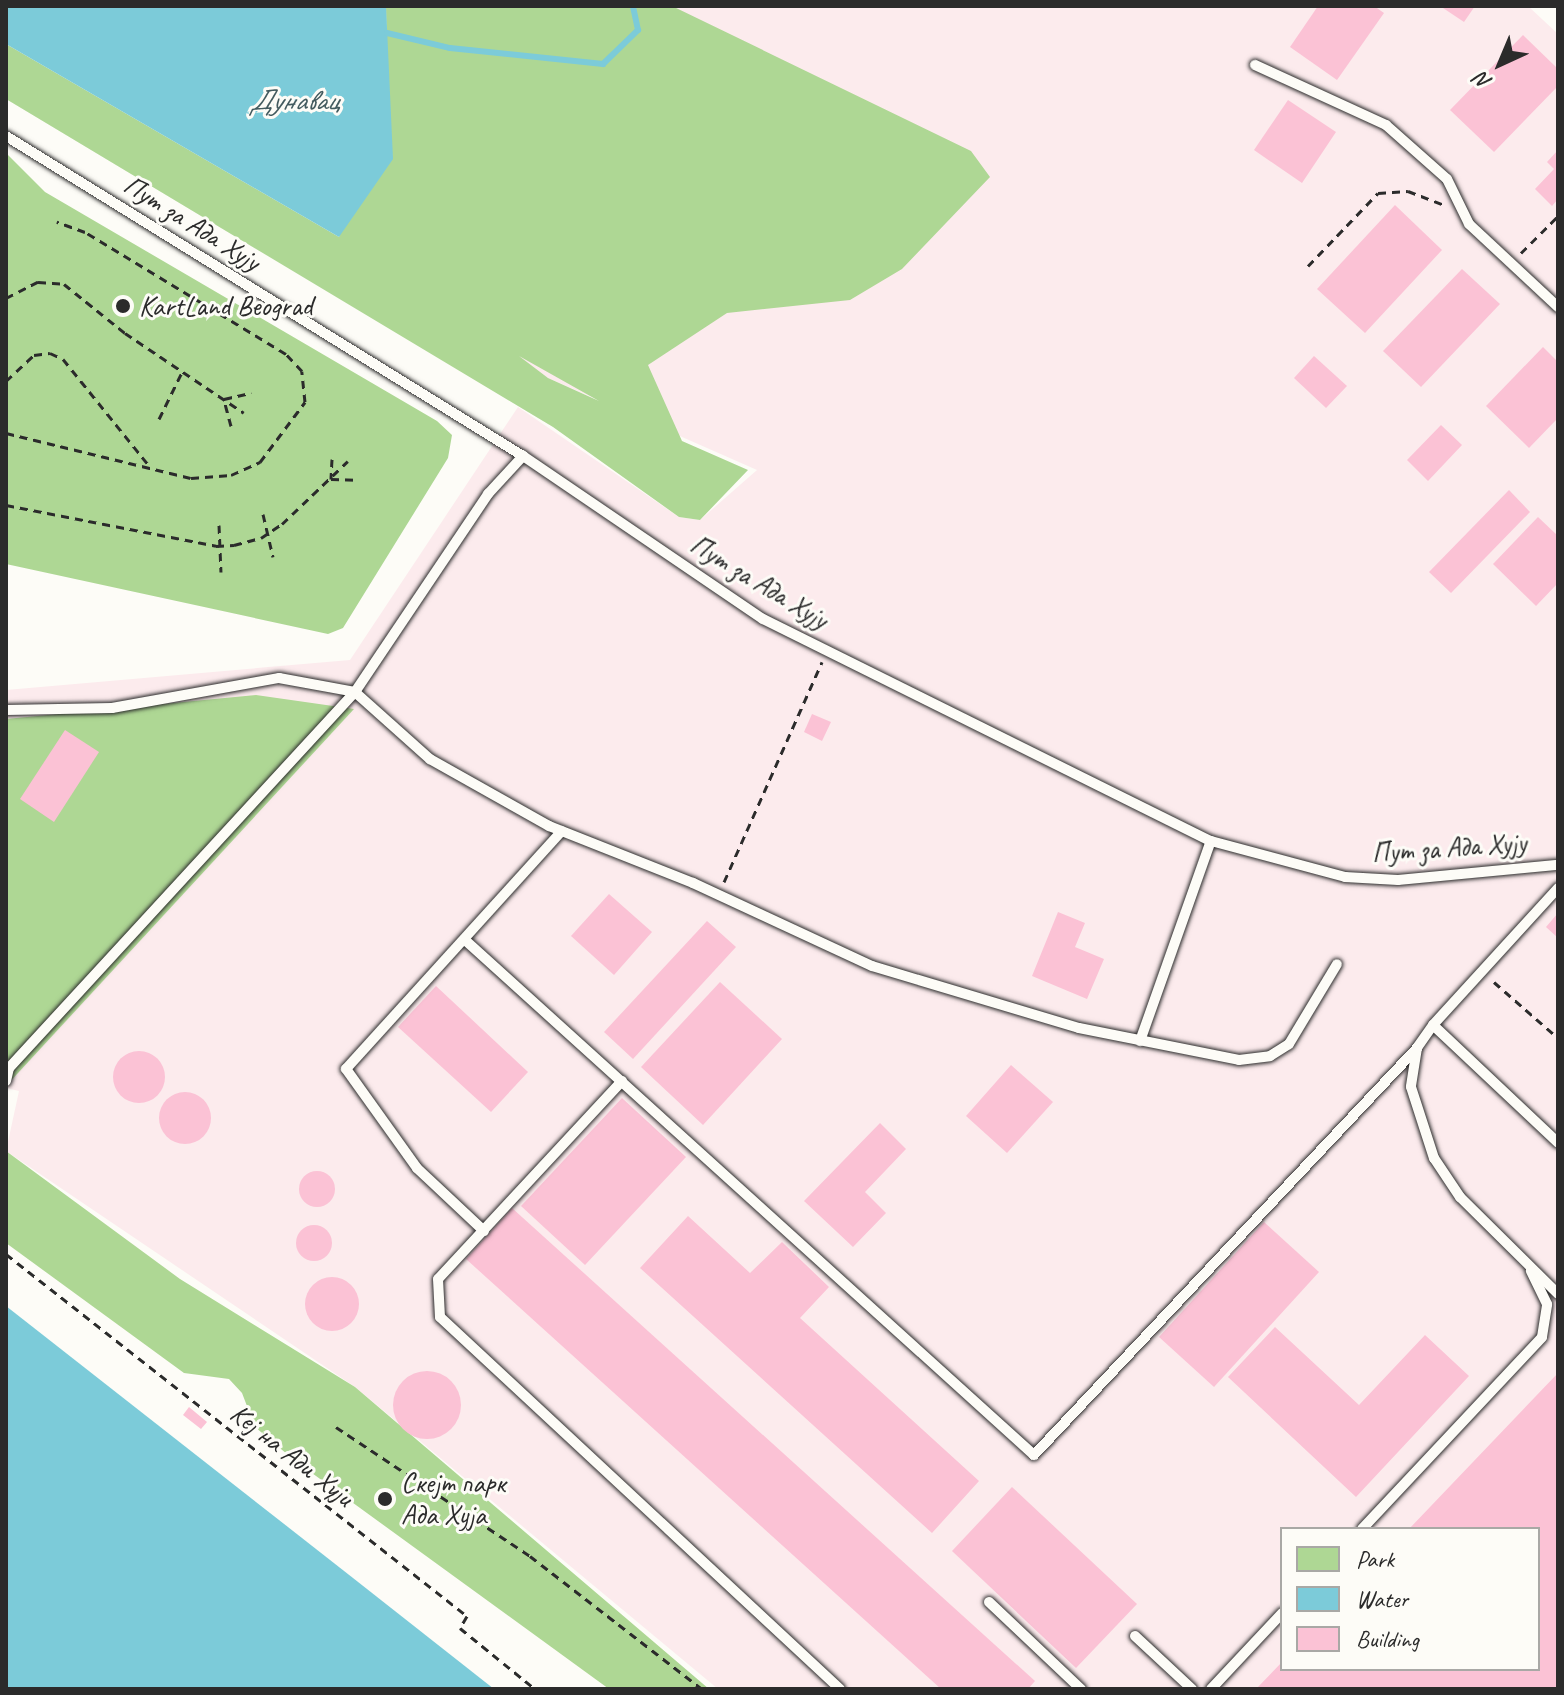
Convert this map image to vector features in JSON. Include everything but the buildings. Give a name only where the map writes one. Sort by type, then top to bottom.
[{"type":"lane","points":[[1255,65],[1386,125],[1447,179],[1463,213],[1558,307]]},
{"type":"lane","name":"Пут за Ада Хују","points":[[6,136],[523,456],[763,619],[1211,841],[1345,877],[1398,880],[1558,865]]},
{"type":"lane","points":[[6,1081],[9,1068],[355,692],[488,494],[523,456]]},
{"type":"lane","points":[[6,710],[66,712],[153,704],[279,678],[355,692],[430,759],[562,831],[718,895],[872,966],[1079,1028],[1239,1060],[1270,1056],[1289,1044],[1337,964]]},
{"type":"lane","points":[[484,1231],[417,1168],[346,1069],[562,831]]},
{"type":"lane","points":[[1140,1041],[1211,841]]},
{"type":"lane","name":"Пут за Ада Хују","points":[[622,1081],[1034,1455],[1417,1048],[1433,1025],[1558,888]]},
{"type":"lane","points":[[465,940],[622,1081],[438,1279],[440,1317],[840,1689]]},
{"type":"lane","points":[[1433,1025],[1558,1143]]},
{"type":"lane","points":[[1417,1048],[1411,1087],[1434,1158],[1460,1197],[1558,1294]]},
{"type":"lane","points":[[1364,1527],[1542,1337],[1547,1304],[1528,1266]]},
{"type":"lane","points":[[989,1602],[1081,1689]]},
{"type":"lane","points":[[1211,1689],[1280,1615]]},
{"type":"lane","points":[[1135,1636],[1192,1689]]},
{"type":"path","points":[[1308,266],[1378,193],[1408,191],[1463,213]]},
{"type":"path","points":[[1511,263],[1558,216]]},
{"type":"path","points":[[6,433],[191,478],[231,475],[260,462],[305,402],[302,371],[234,320],[85,232],[57,222]]},
{"type":"path","points":[[6,298],[38,282],[64,284],[182,372],[244,413]]},
{"type":"path","points":[[6,381],[34,355],[50,353],[63,359],[150,467]]},
{"type":"path","points":[[159,419],[182,372]]},
{"type":"path","points":[[224,399],[251,393]]},
{"type":"path","points":[[224,399],[231,426]]},
{"type":"path","points":[[331,479],[332,459]]},
{"type":"path","points":[[6,505],[220,545],[267,534],[348,461]]},
{"type":"path","points":[[331,479],[356,480]]},
{"type":"path","points":[[263,514],[273,557]]},
{"type":"path","points":[[219,525],[221,572]]},
{"type":"path","points":[[718,895],[827,651]]},
{"type":"path","points":[[1482,972],[1558,1038]]},
{"type":"path","name":"Кеј на Ади Хуји","points":[[6,1254],[467,1616],[460,1628],[535,1689]]},
{"type":"path","points":[[336,1427],[580,1592],[702,1689]]},
{"type":"shaded area","points":[[386,6],[1528,6],[1558,34],[1558,1689],[718,1689],[355,1387],[6,1151],[19,1091],[6,1088],[6,690],[350,660],[518,407],[679,517],[700,520],[757,470],[548,378],[339,237],[393,159]]},
{"type":"green space","points":[[386,6],[672,6],[971,151],[990,177],[902,269],[850,300],[727,313],[648,365],[682,441],[748,470],[700,520],[679,517],[553,427],[6,99],[6,44],[339,237],[387,83]],"holes":[[[519,356],[599,401],[548,378]]]},
{"type":"green space","name":"KartLand Beograd","points":[[6,153],[45,192],[437,421],[452,435],[448,458],[343,628],[328,634],[6,564]]},
{"type":"green space","points":[[256,695],[354,709],[6,1086],[6,719]]},
{"type":"green space","points":[[6,1151],[180,1279],[355,1387],[709,1689],[609,1689],[294,1460],[255,1427],[242,1393],[229,1379],[184,1373],[6,1243]]},
{"type":"water","name":"Дунавац","points":[[6,6],[386,6],[393,159],[339,237],[6,44]]},
{"type":"water","points":[[6,1306],[353,1578],[494,1689],[6,1689]]},
{"type":"waterway","points":[[387,33],[450,48],[603,64],[638,30],[633,6]]},
{"type":"place","name":"KartLand Beograd","points":[[123,306]]},
{"type":"place","name":"Скејт парк Ада Хуја","points":[[385,1499]]}]
